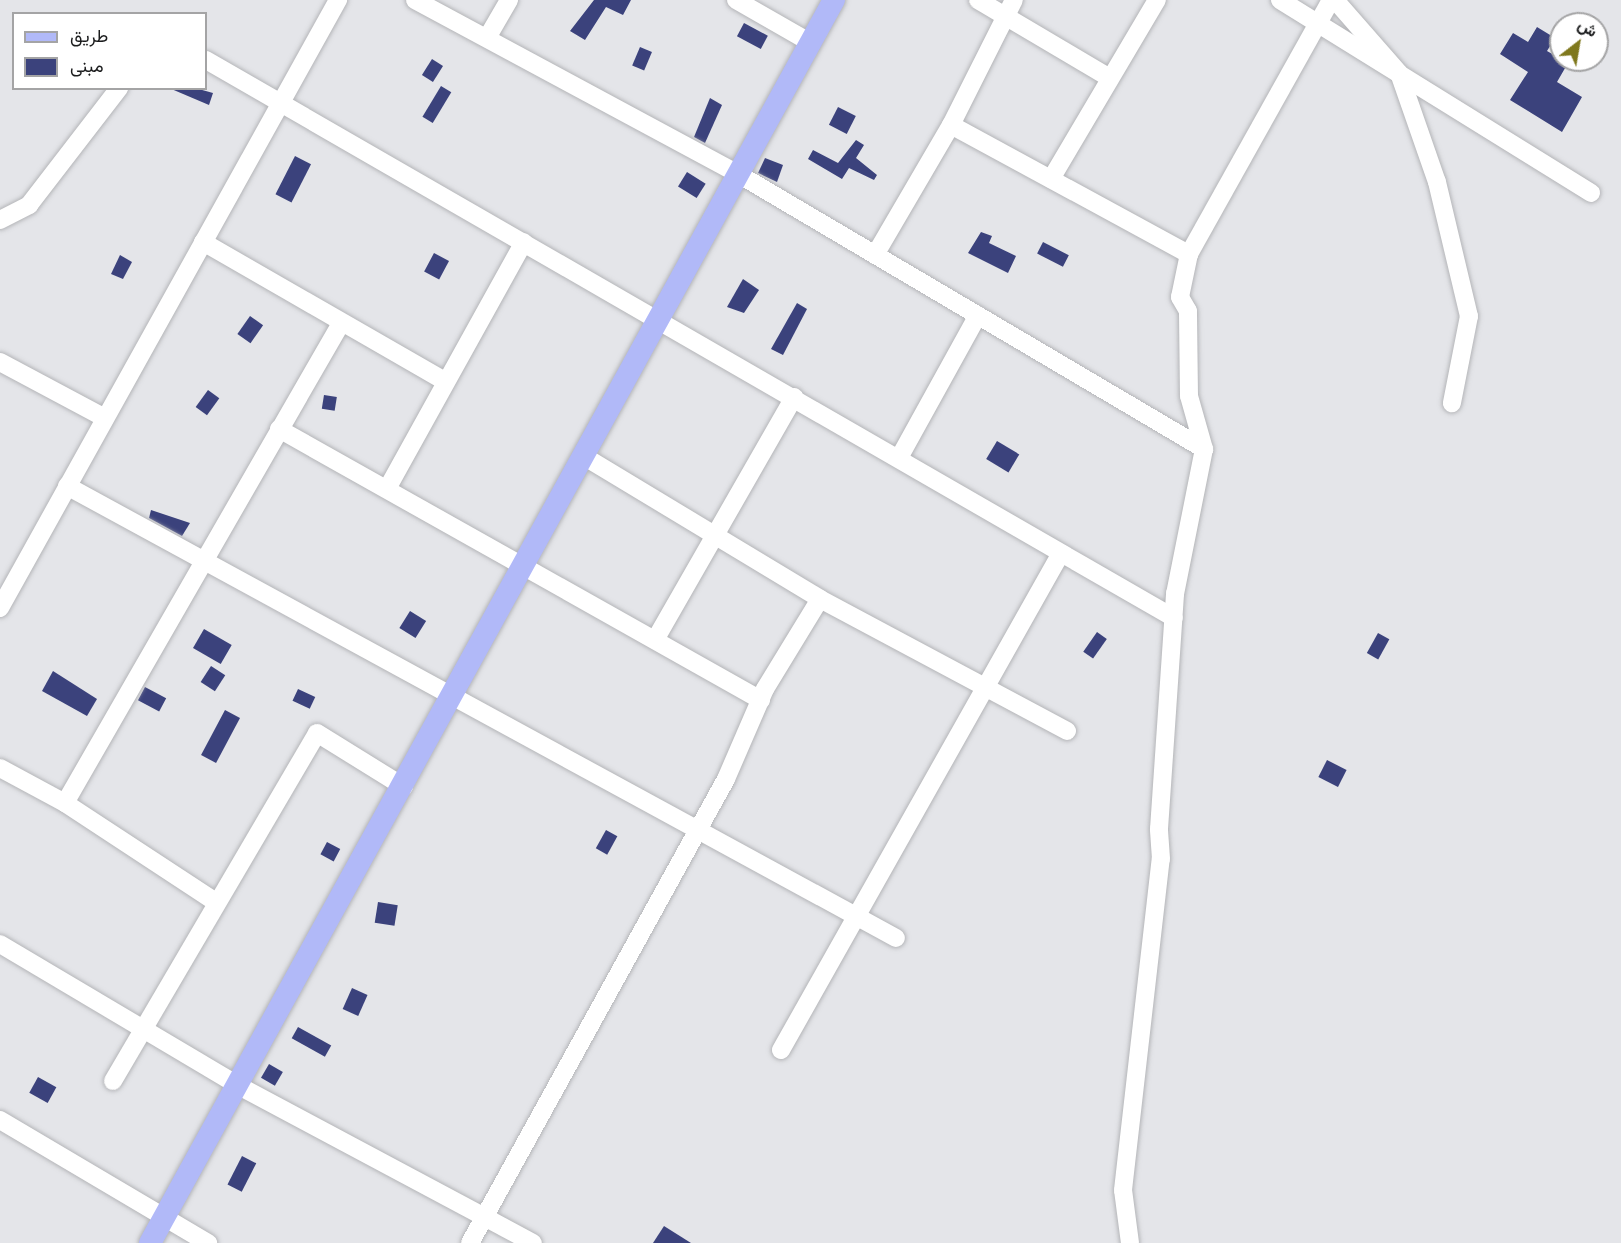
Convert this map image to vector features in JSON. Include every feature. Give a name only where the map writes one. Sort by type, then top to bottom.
[{"type":"main road","points":[[150,1243],[404,787],[834,0]]},
{"type":"street","points":[[2,599],[68,486],[338,0]]},
{"type":"street","points":[[416,0],[740,175],[1204,449]]},
{"type":"street","points":[[486,38],[510,0]]},
{"type":"street","points":[[736,0],[811,43]]},
{"type":"street","points":[[978,0],[1110,78]]},
{"type":"street","points":[[875,255],[951,125],[1014,0]]},
{"type":"street","points":[[1051,179],[1157,0]]},
{"type":"street","points":[[1280,0],[1319,22],[1591,193]]},
{"type":"street","points":[[1130,1243],[1123,1190],[1161,859],[1159,829],[1174,618],[1204,449],[1189,396],[1188,312],[1180,297],[1189,254],[1333,0],[1399,73],[1437,182],[1469,316],[1452,403]]},
{"type":"street","points":[[207,61],[1174,618]]},
{"type":"street","points":[[0,220],[29,205],[117,90]]},
{"type":"street","points":[[951,125],[1189,254]]},
{"type":"street","points":[[203,242],[340,324],[446,382]]},
{"type":"street","points":[[387,489],[524,242]]},
{"type":"street","points":[[899,458],[978,315]]},
{"type":"street","points":[[65,804],[202,560],[340,324]]},
{"type":"street","points":[[0,362],[105,418]]},
{"type":"street","points":[[655,639],[794,398]]},
{"type":"street","points":[[279,429],[761,700]]},
{"type":"street","points":[[585,458],[820,599],[1067,731]]},
{"type":"street","points":[[68,486],[452,698],[699,827],[896,938]]},
{"type":"street","points":[[781,1050],[983,687],[1061,553]]},
{"type":"street","points":[[470,1243],[699,827],[761,700],[820,599]]},
{"type":"street","points":[[113,1081],[317,733],[404,787]]},
{"type":"street","points":[[0,768],[65,804],[216,902]]},
{"type":"street","points":[[0,944],[144,1027],[239,1086],[533,1243]]},
{"type":"street","points":[[0,1120],[208,1243]]},
{"type":"building","points":[[594,0],[631,0],[623,15],[606,7],[585,40],[570,31]]},
{"type":"building","points":[[744,23],[768,36],[761,49],[737,36]]},
{"type":"building","points":[[1537,27],[1549,34],[1547,51],[1549,52],[1549,72],[1563,72],[1557,82],[1582,97],[1562,132],[1510,100],[1528,72],[1500,54],[1513,33],[1528,42]]},
{"type":"building","points":[[640,47],[652,52],[644,70],[632,65]]},
{"type":"building","points":[[432,59],[443,66],[433,82],[422,75]]},
{"type":"building","points":[[441,86],[451,92],[433,123],[422,117]]},
{"type":"building","points":[[174,90],[202,90],[213,93],[209,105]]},
{"type":"building","points":[[710,98],[722,105],[705,143],[694,137]]},
{"type":"building","points":[[838,107],[856,116],[847,134],[829,125]]},
{"type":"building","points":[[856,140],[864,145],[856,158],[877,175],[874,180],[849,168],[842,179],[808,159],[813,150],[838,163]]},
{"type":"building","points":[[295,156],[311,164],[292,202],[275,194]]},
{"type":"building","points":[[765,158],[783,165],[777,182],[758,173]]},
{"type":"building","points":[[687,172],[706,184],[697,198],[678,186]]},
{"type":"building","points":[[981,232],[992,236],[989,243],[1016,256],[1008,273],[968,253]]},
{"type":"building","points":[[1043,242],[1069,255],[1063,267],[1037,254]]},
{"type":"building","points":[[434,253],[449,261],[439,280],[424,272]]},
{"type":"building","points":[[120,255],[132,262],[123,279],[111,274]]},
{"type":"building","points":[[743,279],[759,290],[744,313],[727,307]]},
{"type":"building","points":[[797,303],[807,309],[783,355],[771,349]]},
{"type":"building","points":[[250,316],[263,325],[250,343],[237,334]]},
{"type":"building","points":[[208,390],[219,398],[207,415],[196,407]]},
{"type":"building","points":[[324,395],[337,397],[335,411],[322,409]]},
{"type":"building","points":[[997,441],[1019,454],[1008,472],[986,459]]},
{"type":"building","points":[[151,510],[190,523],[182,536],[149,518]]},
{"type":"building","points":[[410,611],[426,621],[416,638],[399,628]]},
{"type":"building","points":[[204,629],[232,645],[221,664],[193,648]]},
{"type":"building","points":[[1097,632],[1107,639],[1093,659],[1083,652]]},
{"type":"building","points":[[1378,633],[1389,639],[1378,659],[1367,653]]},
{"type":"building","points":[[211,666],[225,675],[215,691],[201,682]]},
{"type":"building","points":[[53,671],[97,699],[87,716],[42,691]]},
{"type":"building","points":[[145,687],[166,698],[159,712],[138,700]]},
{"type":"building","points":[[298,689],[315,697],[310,709],[293,701]]},
{"type":"building","points":[[225,710],[240,718],[216,763],[201,755]]},
{"type":"building","points":[[1327,760],[1347,770],[1338,787],[1318,777]]},
{"type":"building","points":[[606,830],[617,836],[607,855],[596,848]]},
{"type":"building","points":[[327,842],[340,849],[334,861],[320,854]]},
{"type":"building","points":[[378,902],[398,905],[394,926],[375,923]]},
{"type":"building","points":[[352,988],[368,995],[358,1016],[343,1009]]},
{"type":"building","points":[[298,1027],[331,1045],[325,1057],[292,1038]]},
{"type":"building","points":[[269,1064],[283,1072],[275,1086],[261,1078]]},
{"type":"building","points":[[38,1077],[56,1087],[48,1103],[29,1093]]},
{"type":"building","points":[[242,1156],[256,1163],[242,1192],[227,1185]]},
{"type":"building","points":[[664,1226],[691,1243],[653,1243]]}]
